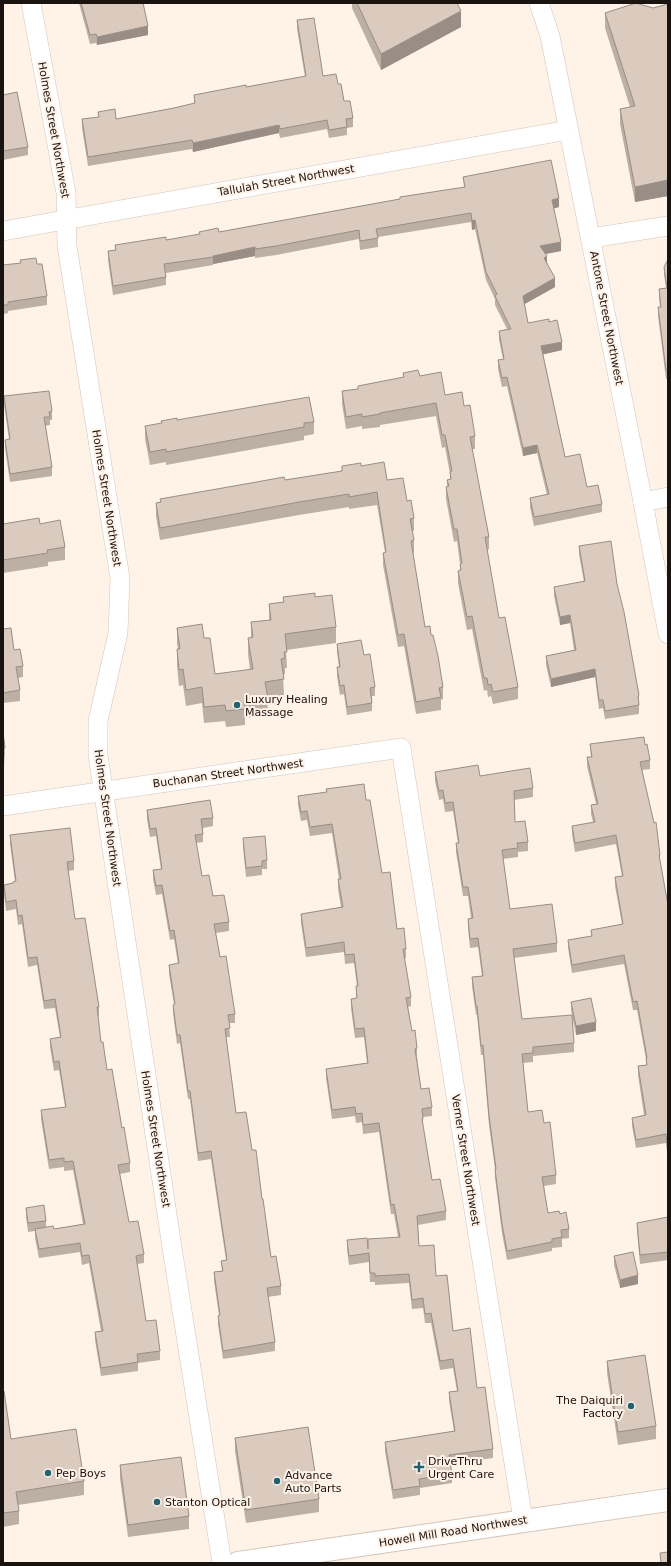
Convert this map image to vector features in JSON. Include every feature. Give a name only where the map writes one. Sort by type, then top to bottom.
[{"type":"main road","name":"Howell Mill Road Northwest","points":[[238,1563],[523,1520],[668,1500]]},
{"type":"street","name":"Holmes Street Northwest","points":[[31,3],[66,193],[67,246],[120,578],[118,633],[98,722],[98,755],[173,1254],[222,1563]]},
{"type":"street","name":"Antone Street Northwest","points":[[539,3],[550,36],[668,634]]},
{"type":"street","name":"Tallulah Street Northwest","points":[[3,230],[568,130]]},
{"type":"street","points":[[591,238],[668,226]]},
{"type":"street","points":[[643,502],[668,497]]},
{"type":"street","name":"Buchanan Street Northwest","points":[[3,806],[401,748],[410,800]]},
{"type":"street","name":"Verner Street Northwest","points":[[410,800],[523,1520]]},
{"type":"building","points":[[81,3],[143,3],[148,26],[97,37],[96,34],[90,35]]},
{"type":"building","points":[[357,3],[457,3],[461,11],[381,54]]},
{"type":"building","points":[[636,3],[653,8],[668,4],[668,180],[635,187],[620,109],[635,106],[605,13]]},
{"type":"building","points":[[314,18],[323,76],[336,74],[338,84],[341,84],[344,101],[350,101],[353,118],[346,119],[347,127],[329,130],[327,120],[280,129],[279,125],[193,143],[192,140],[88,157],[82,119],[99,117],[98,112],[115,109],[116,119],[195,103],[194,95],[306,76],[297,20]]},
{"type":"building","points":[[17,92],[28,147],[3,151],[3,95]]},
{"type":"building","points":[[551,160],[559,198],[552,200],[561,242],[540,246],[547,256],[544,258],[555,278],[523,296],[528,323],[549,319],[549,322],[557,320],[562,342],[541,346],[565,457],[580,454],[587,487],[598,485],[602,504],[534,517],[530,498],[549,494],[537,445],[523,448],[507,377],[502,378],[498,360],[504,359],[499,331],[511,329],[495,296],[497,294],[486,272],[475,220],[472,221],[471,213],[376,229],[378,238],[360,241],[359,230],[276,246],[255,249],[255,247],[213,257],[164,264],[166,277],[113,286],[108,251],[116,250],[115,245],[166,237],[166,240],[200,234],[199,232],[218,228],[219,232],[400,199],[400,197],[465,187],[463,177]]},
{"type":"building","points":[[36,258],[37,264],[42,264],[47,296],[8,302],[8,305],[3,305],[3,265],[21,263],[20,260]]},
{"type":"building","points":[[667,261],[668,370],[666,370],[658,307],[661,307],[659,289],[667,288],[664,267]]},
{"type":"building","points":[[418,370],[420,376],[441,372],[445,395],[462,392],[464,406],[470,405],[475,436],[470,437],[489,537],[485,537],[499,618],[505,617],[518,687],[493,692],[491,684],[488,685],[487,678],[484,678],[472,616],[467,617],[458,571],[461,570],[460,564],[462,563],[457,529],[454,529],[446,487],[449,486],[447,480],[451,479],[450,472],[452,471],[445,435],[442,435],[436,403],[362,417],[362,414],[346,417],[342,391],[358,389],[358,386],[404,377],[403,373]]},
{"type":"building","points":[[49,391],[52,411],[49,412],[50,417],[44,417],[52,467],[10,474],[5,440],[10,439],[4,396]]},
{"type":"building","points":[[309,397],[314,422],[304,423],[304,427],[166,452],[166,449],[150,452],[145,426],[162,423],[161,421],[177,418],[177,420]]},
{"type":"building","points":[[384,462],[387,480],[403,478],[407,501],[411,500],[414,518],[410,519],[414,540],[411,541],[425,627],[430,626],[431,635],[433,635],[443,687],[439,688],[441,697],[416,702],[404,634],[398,635],[383,553],[386,552],[377,492],[349,497],[349,494],[299,502],[160,528],[156,503],[161,502],[160,499],[284,477],[285,480],[342,471],[342,466],[361,463],[361,466]]},
{"type":"building","points":[[39,518],[40,524],[60,520],[65,547],[47,550],[48,553],[3,560],[3,524]]},
{"type":"building","points":[[611,541],[617,584],[624,612],[639,695],[639,705],[605,711],[603,700],[599,700],[595,669],[551,679],[546,656],[576,650],[570,615],[560,617],[554,587],[585,581],[579,546]]},
{"type":"building","points":[[315,593],[315,597],[332,595],[336,627],[285,634],[287,652],[284,652],[285,658],[281,659],[284,679],[265,682],[268,699],[244,702],[245,709],[226,711],[225,705],[204,707],[202,687],[186,690],[183,669],[179,670],[177,649],[180,649],[177,628],[202,624],[204,638],[210,638],[215,674],[253,669],[248,638],[253,637],[251,622],[271,620],[269,604],[284,602],[283,597]]},
{"type":"building","points":[[11,628],[14,650],[20,649],[23,666],[16,667],[20,690],[3,693],[3,629]]},
{"type":"building","points":[[361,640],[364,655],[370,654],[375,687],[370,688],[372,703],[347,707],[344,685],[340,686],[337,667],[340,667],[337,644]]},
{"type":"building","points":[[3,732],[5,748],[3,748]]},
{"type":"building","points":[[644,737],[650,760],[640,762],[654,823],[656,822],[659,855],[668,905],[668,1152],[666,1134],[636,1140],[632,1118],[646,1115],[638,1066],[647,1065],[647,1058],[637,1001],[633,1002],[624,955],[572,965],[568,940],[592,936],[591,930],[623,924],[615,877],[623,876],[616,835],[575,843],[572,826],[595,822],[591,805],[598,804],[587,757],[592,757],[590,744]]},
{"type":"building","points":[[478,765],[480,776],[530,768],[533,788],[514,791],[515,822],[525,821],[528,842],[517,843],[518,848],[502,850],[510,909],[552,904],[557,943],[513,949],[522,1019],[572,1015],[574,1043],[533,1047],[533,1053],[522,1054],[528,1112],[542,1110],[544,1123],[550,1122],[556,1175],[542,1177],[548,1213],[559,1211],[560,1214],[566,1212],[569,1229],[561,1230],[562,1237],[552,1239],[552,1242],[507,1251],[495,1169],[483,1045],[481,1046],[477,1006],[472,977],[483,976],[478,938],[470,939],[468,919],[473,918],[468,887],[463,887],[456,843],[459,843],[453,802],[445,803],[443,790],[439,791],[435,772]]},
{"type":"building","points":[[364,784],[366,800],[370,800],[382,873],[390,872],[397,929],[404,928],[406,949],[403,949],[411,997],[406,998],[412,1031],[415,1030],[417,1048],[415,1049],[421,1089],[429,1088],[432,1107],[422,1109],[422,1119],[432,1180],[440,1179],[446,1211],[417,1216],[419,1246],[434,1245],[436,1276],[447,1275],[453,1331],[470,1328],[477,1388],[485,1387],[493,1449],[449,1455],[452,1474],[419,1479],[420,1486],[393,1490],[385,1442],[455,1431],[449,1392],[458,1391],[453,1359],[440,1361],[431,1313],[425,1314],[423,1298],[412,1300],[409,1274],[375,1276],[375,1273],[370,1273],[369,1253],[349,1256],[347,1240],[367,1238],[368,1249],[368,1239],[400,1237],[394,1204],[391,1205],[379,1123],[363,1125],[362,1113],[356,1114],[355,1107],[332,1110],[326,1069],[368,1063],[364,1028],[355,1029],[351,999],[357,998],[356,986],[358,986],[354,954],[345,955],[344,942],[306,948],[301,914],[343,907],[338,879],[341,879],[332,824],[310,827],[307,811],[301,812],[298,796],[327,792],[326,789]]},
{"type":"building","points":[[210,800],[213,818],[201,819],[203,834],[195,835],[202,876],[209,875],[213,896],[224,895],[229,922],[214,924],[220,957],[226,956],[235,1014],[228,1015],[230,1028],[225,1029],[236,1113],[246,1112],[252,1150],[256,1150],[271,1257],[276,1256],[281,1286],[267,1288],[275,1342],[223,1351],[214,1272],[223,1271],[221,1261],[227,1260],[211,1151],[198,1153],[190,1091],[188,1091],[180,1035],[177,1035],[173,1005],[175,1004],[169,965],[179,963],[174,930],[170,931],[162,885],[156,886],[153,870],[162,869],[156,828],[150,829],[147,810]]},
{"type":"building","points":[[70,828],[74,861],[67,862],[75,919],[85,918],[99,1007],[97,1007],[101,1042],[103,1042],[107,1070],[112,1069],[122,1128],[124,1127],[130,1163],[118,1165],[129,1222],[138,1221],[144,1254],[136,1256],[146,1321],[156,1320],[160,1351],[137,1354],[138,1362],[101,1368],[95,1332],[103,1331],[89,1255],[82,1256],[80,1243],[39,1249],[35,1229],[53,1226],[54,1229],[85,1224],[73,1161],[64,1162],[64,1158],[49,1160],[41,1110],[66,1107],[59,1061],[54,1062],[50,1039],[61,1037],[55,999],[44,1001],[37,957],[28,958],[22,915],[18,916],[16,900],[6,902],[4,885],[16,881],[10,835]]},
{"type":"building","points":[[265,836],[267,860],[262,861],[262,866],[246,868],[243,838]]},
{"type":"building","points":[[591,998],[596,1022],[576,1026],[571,1002]]},
{"type":"building","points":[[44,1205],[46,1221],[28,1223],[26,1208]]},
{"type":"building","points":[[668,1217],[668,1252],[640,1255],[637,1223]]},
{"type":"building","points":[[633,1252],[638,1275],[620,1280],[614,1256]]},
{"type":"building","name":"The Daiquiri Factory","points":[[645,1355],[656,1426],[618,1432],[607,1361]]},
{"type":"building","points":[[3,1391],[11,1439],[76,1429],[84,1481],[16,1492],[19,1511],[3,1513]]},
{"type":"building","name":"Advance Auto Parts","points":[[308,1427],[319,1499],[246,1510],[235,1438]]},
{"type":"building","points":[[181,1457],[189,1516],[128,1525],[120,1465]]},
{"type":"building","points":[[668,1552],[668,1563],[661,1563],[660,1553]]},
{"type":"place","name":"Luxury Healing Massage","points":[[237,705]]},
{"type":"place","name":"The Daiquiri Factory","points":[[631,1406]]},
{"type":"place","name":"DriveThru Urgent Care","points":[[419,1467]]},
{"type":"place","name":"Pep Boys","points":[[48,1473]]},
{"type":"place","name":"Advance Auto Parts","points":[[277,1481]]},
{"type":"place","name":"Stanton Optical","points":[[157,1502]]}]
